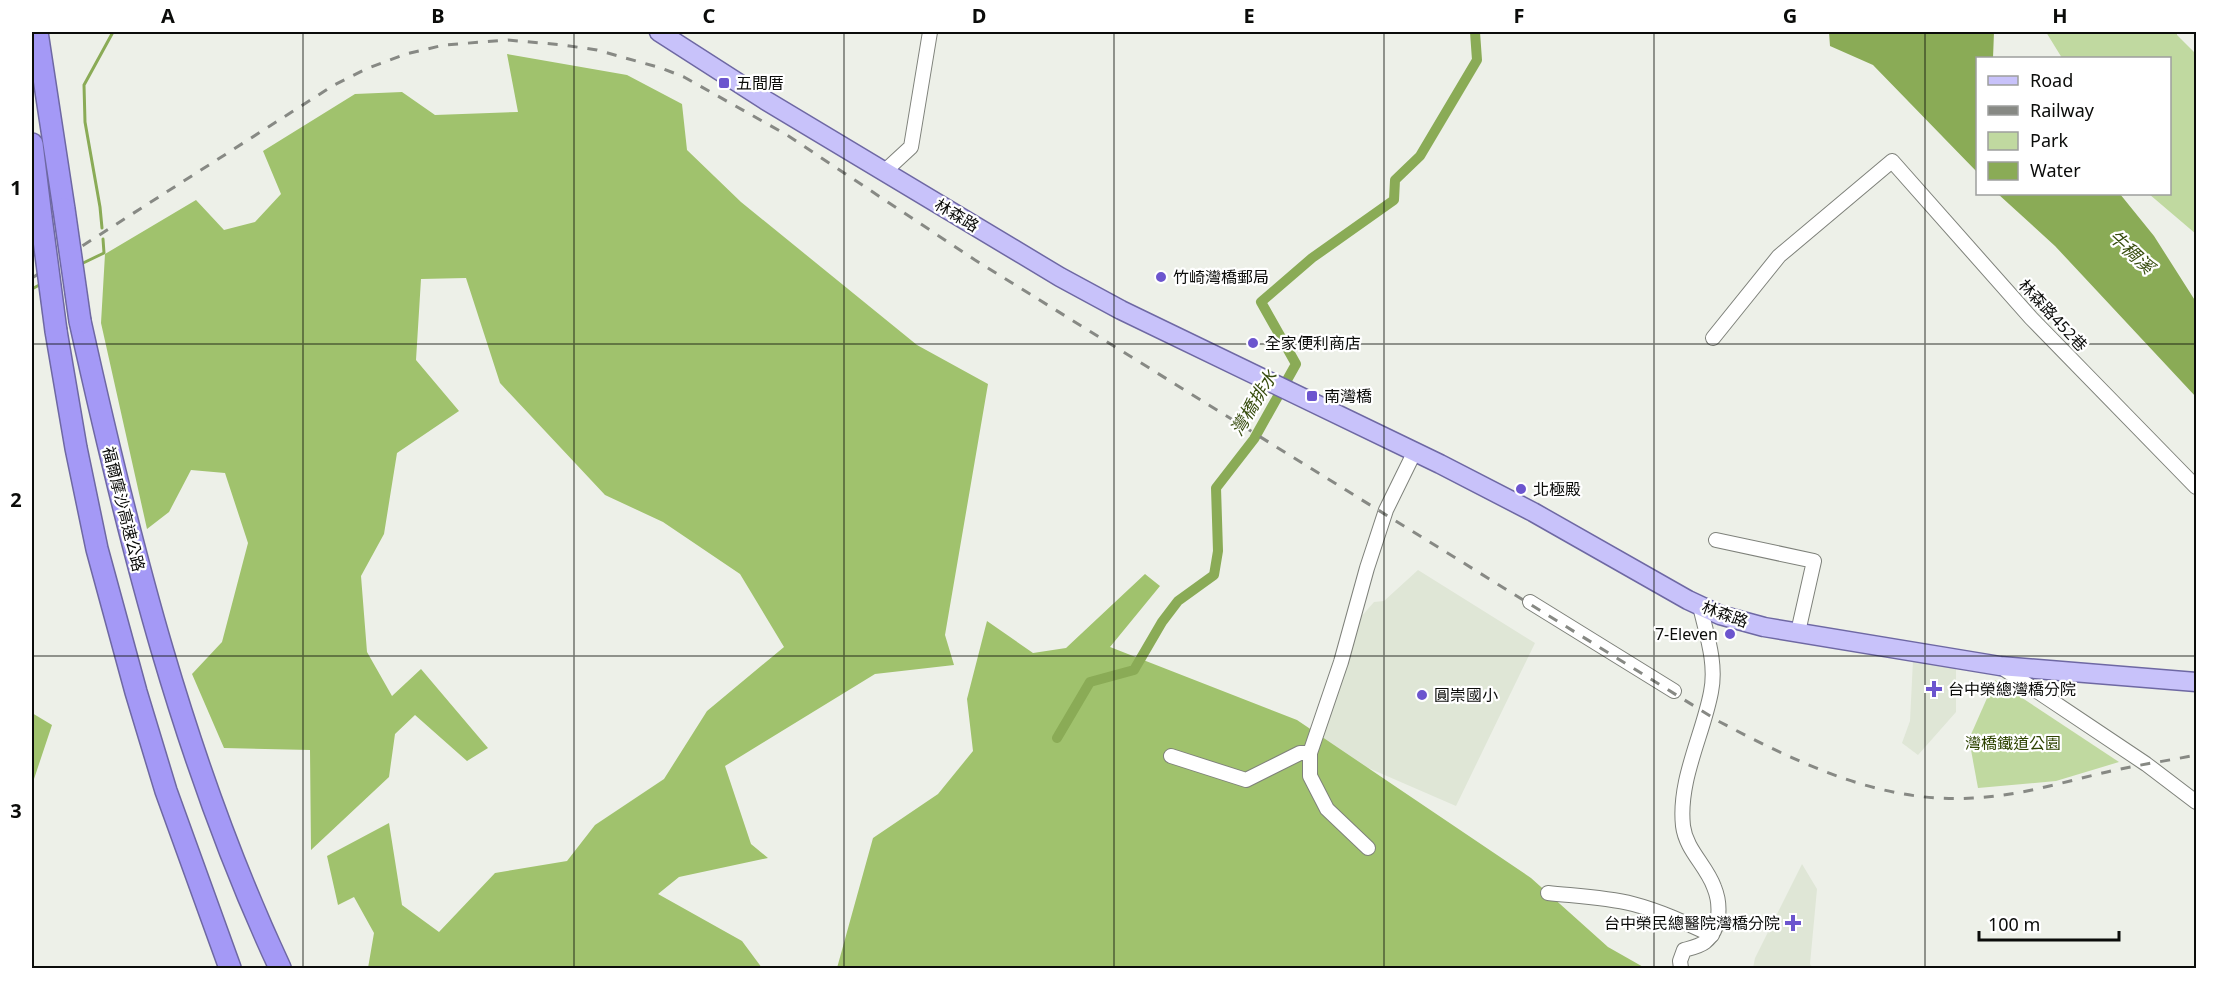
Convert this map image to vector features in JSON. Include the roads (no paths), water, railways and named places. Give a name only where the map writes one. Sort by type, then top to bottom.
[{"type":"highway","name":"福爾摩沙高速公路","points":[[37,38],[80,321],[130,537],[202,775],[237,867],[280,969]]},
{"type":"highway","name":"福爾摩沙高速公路","points":[[32,144],[56,331],[76,448],[95,538],[136,692],[166,791],[230,969]]},
{"type":"main road","name":"林森路","points":[[659,32],[765,100],[1060,278],[1121,310],[1415,451],[1533,512],[1720,615],[1764,627],[2000,666],[2196,682]]},
{"type":"street","points":[[885,171],[911,147],[930,32]]},
{"type":"street","name":"林森路452巷","points":[[1713,338],[1779,256],[1892,161],[2031,318],[2196,487]]},
{"type":"street","points":[[1368,848],[1327,809],[1310,776],[1310,753],[1341,662],[1386,510],[1415,451]]},
{"type":"street","points":[[1716,540],[1814,561],[1798,632]]},
{"type":"street","points":[[1530,602],[1674,691]]},
{"type":"street","points":[[1681,969],[1680,961],[1684,951],[1704,944],[1712,935],[1719,916],[1714,886],[1691,851],[1683,826],[1686,788],[1712,690],[1713,665],[1700,606]]},
{"type":"street","points":[[2000,666],[2146,764],[2196,802]]},
{"type":"street","points":[[1171,756],[1246,780],[1300,753],[1310,753]]},
{"type":"street","points":[[1548,893],[1632,904],[1674,917],[1712,935]]},
{"type":"water","points":[[1829,32],[1994,32],[1993,57],[1976,57],[1976,171],[1873,65],[1830,46]]},
{"type":"water","name":"牛稠溪","points":[[1999,195],[2121,195],[2154,236],[2196,302],[2196,397],[2055,246]]},
{"type":"waterway","points":[[102,228],[85,122],[84,85],[113,32]]},
{"type":"waterway","name":"灣橋排水","points":[[1057,738],[1090,682],[1134,670],[1162,622],[1178,601],[1214,575],[1218,551],[1216,488],[1254,439],[1296,364],[1261,302],[1312,258],[1394,200],[1395,180],[1420,156],[1477,60],[1475,32]]},
{"type":"waterway","points":[[79,265],[104,253],[103,239]]},
{"type":"waterway","points":[[32,289],[41,284]]},
{"type":"railway","points":[[32,278],[334,85],[366,69],[406,54],[444,45],[508,40],[597,50],[684,77],[787,135],[975,260],[1720,722],[1810,766],[1842,778],[1906,794],[1939,798],[1973,798],[2024,792],[2196,755]]},
{"type":"place","name":"五間厝","points":[[724,83]]},
{"type":"place","name":"竹崎灣橋郵局","points":[[1161,277]]},
{"type":"place","name":"全家便利商店","points":[[1253,343]]},
{"type":"place","name":"南灣橋","points":[[1312,396]]},
{"type":"place","name":"北極殿","points":[[1521,489]]},
{"type":"place","name":"7-Eleven","points":[[1730,634]]},
{"type":"place","name":"台中榮總灣橋分院","points":[[1934,689]]},
{"type":"place","name":"圓崇國小","points":[[1422,695]]},
{"type":"place","name":"台中榮民總醫院灣橋分院","points":[[1793,923]]},
{"type":"park label","name":"灣橋鐵道公園","points":[[2013,743]]}]
